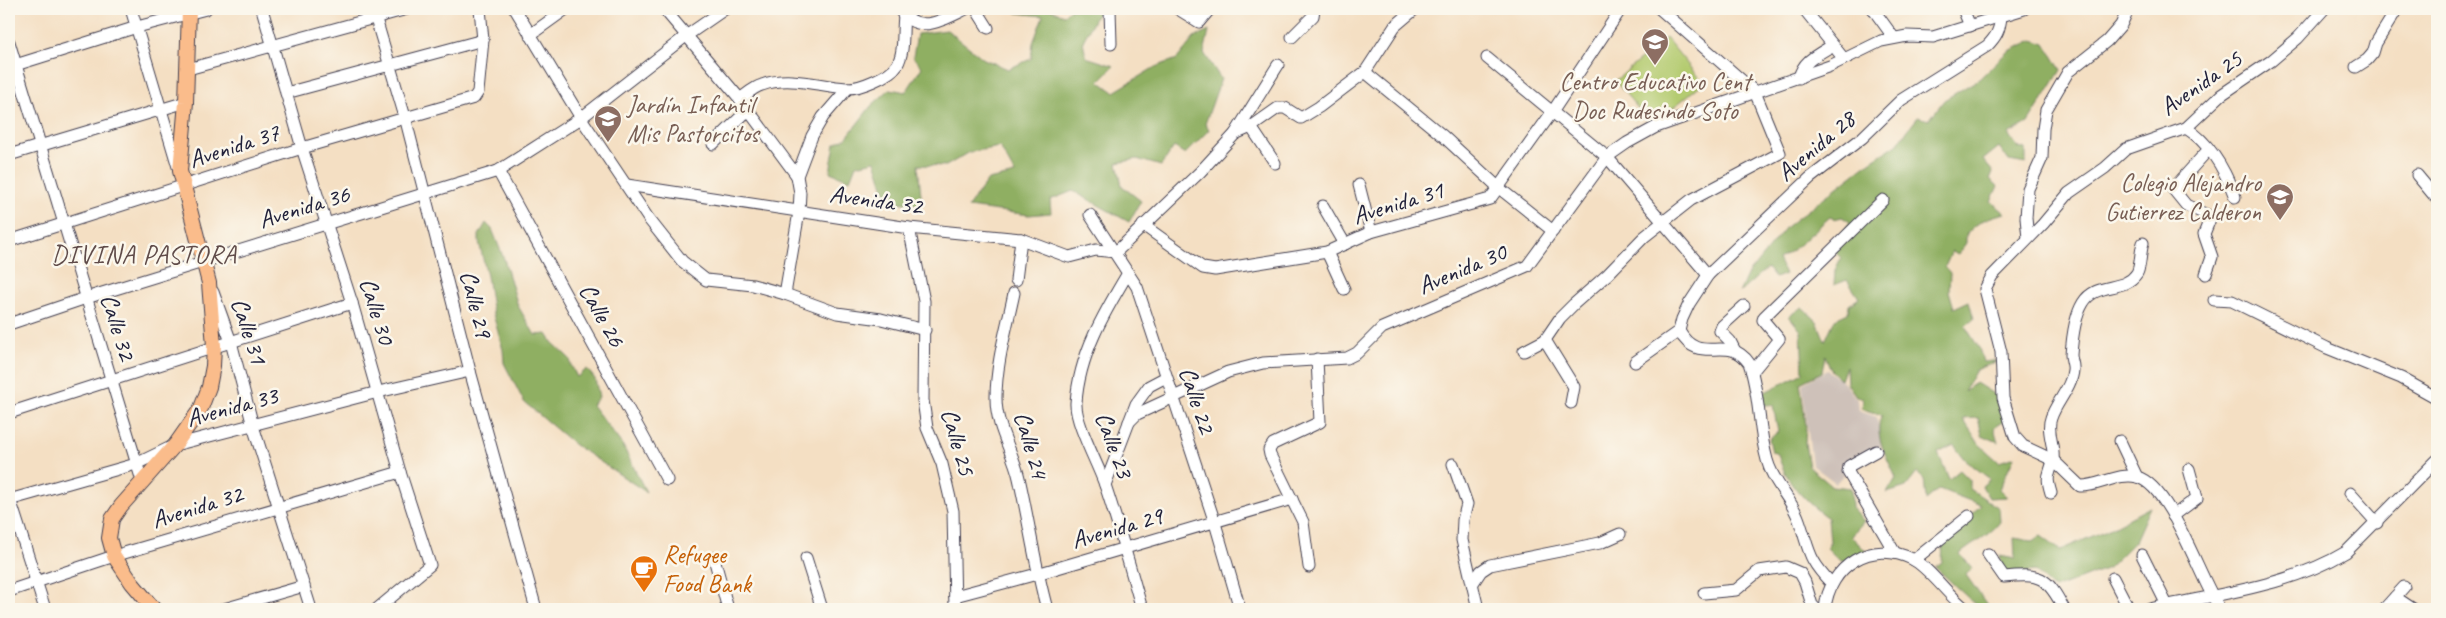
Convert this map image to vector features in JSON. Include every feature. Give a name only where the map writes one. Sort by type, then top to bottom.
[{"type":"main road","points":[[180,171],[188,69],[189,11]]},
{"type":"main road","name":"Calle 31","points":[[180,171],[210,283]]},
{"type":"main road","points":[[154,609],[132,583],[114,556],[110,538],[112,519],[142,481],[175,445],[201,408],[209,387],[214,346],[210,283]]},
{"type":"street","name":"Calle 31","points":[[131,9],[180,171]]},
{"type":"street","points":[[12,66],[189,11],[206,9]]},
{"type":"street","name":"Calle 30","points":[[262,9],[302,148],[352,304],[400,472],[430,565],[393,605]]},
{"type":"street","points":[[188,69],[273,46],[375,13],[407,9]]},
{"type":"street","points":[[286,93],[483,40],[480,9]]},
{"type":"street","points":[[514,9],[581,118],[627,185],[682,261],[706,280],[743,283],[786,294],[838,313],[881,319],[925,330]]},
{"type":"street","points":[[530,35],[566,9]]},
{"type":"street","points":[[664,9],[740,99],[797,176]]},
{"type":"street","points":[[498,171],[581,118],[686,36],[725,9]]},
{"type":"street","points":[[740,99],[761,85],[779,81],[848,88],[881,78],[897,66],[901,57],[901,12],[921,23],[933,25],[966,9]]},
{"type":"street","points":[[976,9],[988,28]]},
{"type":"street","points":[[1110,9],[1111,44]]},
{"type":"street","points":[[1178,9],[1199,22],[1210,9]]},
{"type":"street","points":[[1292,37],[1313,16],[1314,9]]},
{"type":"street","points":[[1235,134],[1252,127],[1278,108],[1285,108],[1301,118],[1319,107],[1365,72],[1394,26],[1415,9]]},
{"type":"street","name":"Avenida 31","points":[[1143,225],[1203,268],[1216,270],[1327,252],[1372,232],[1490,199],[1553,111],[1621,9]]},
{"type":"street","points":[[1524,351],[1545,340],[1567,311],[1662,222],[1691,200],[1780,153],[1756,92],[1660,9]]},
{"type":"street","points":[[1804,9],[1844,59]]},
{"type":"street","points":[[1873,9],[1894,38]]},
{"type":"street","points":[[1963,9],[1970,26]]},
{"type":"street","name":"Avenida 30","points":[[1129,422],[1137,414],[1228,372],[1263,363],[1347,358],[1357,353],[1382,328],[1528,266],[1607,157],[1627,142],[1656,127],[1799,78],[1844,59],[1864,48],[1894,38],[1933,37],[2024,9]]},
{"type":"street","name":"Avenida 25","points":[[2053,460],[2023,446],[2015,437],[2003,398],[2001,352],[1985,289],[1992,276],[2069,193],[2105,168],[2126,149],[2186,128],[2221,95],[2271,61],[2298,38],[2324,9]]},
{"type":"street","points":[[2356,66],[2367,60],[2373,53],[2376,43],[2397,9]]},
{"type":"street","points":[[2028,238],[2026,218],[2028,188],[2042,158],[2046,110],[2068,72],[2107,41],[2121,25],[2125,11]]},
{"type":"street","name":"Calle 29","points":[[375,13],[405,116],[470,371],[536,609]]},
{"type":"street","name":"Avenida 28","points":[[1679,331],[1689,304],[1708,275],[1810,178],[1862,138],[1901,100],[1987,46],[1998,33],[2001,16]]},
{"type":"street","name":"Avenida 37","points":[[9,241],[405,116],[474,98],[478,92],[483,40]]},
{"type":"street","name":"Calle 32","points":[[9,42],[12,66],[40,146],[142,481]]},
{"type":"street","points":[[1799,78],[1801,70],[1808,61],[1833,45]]},
{"type":"street","points":[[1487,58],[1607,157],[1708,275]]},
{"type":"street","points":[[1116,252],[1200,172],[1235,134],[1278,65]]},
{"type":"street","points":[[1365,72],[1444,136],[1499,188],[1553,231]]},
{"type":"street","points":[[786,294],[799,212],[797,176],[812,136],[823,117],[848,88]]},
{"type":"street","points":[[9,155],[160,108],[186,102]]},
{"type":"street","points":[[713,144],[748,110]]},
{"type":"street","points":[[1252,127],[1275,163]]},
{"type":"street","points":[[2186,128],[2198,136],[2209,148],[2229,180],[2234,197]]},
{"type":"street","points":[[2206,274],[2212,257],[2204,234],[2210,219],[2207,215],[2186,205],[2173,189],[2209,148]]},
{"type":"street","name":"Avenida 36","points":[[9,324],[86,298],[325,224],[426,195],[498,171]]},
{"type":"street","name":"Calle 26","points":[[498,171],[667,480]]},
{"type":"street","points":[[2417,175],[2437,199]]},
{"type":"street","points":[[1359,184],[1372,232]]},
{"type":"street","name":"Avenida 32","points":[[627,185],[909,228],[1021,239],[1070,256],[1096,250],[1116,252]]},
{"type":"street","points":[[1752,372],[1779,340],[1763,320],[1764,317],[1883,200]]},
{"type":"street","points":[[1323,206],[1344,244]]},
{"type":"street","name":"Calle 22","points":[[1090,215],[1104,240],[1116,252],[1136,287],[1214,523],[1240,609]]},
{"type":"street","name":"Calle 25","points":[[909,228],[924,301],[923,400],[927,428],[942,464],[953,511],[955,609]]},
{"type":"street","points":[[1016,280],[1021,239]]},
{"type":"street","points":[[2051,493],[2047,474],[2053,460],[2050,420],[2073,370],[2071,356],[2078,313],[2083,302],[2091,293],[2109,286],[2127,284],[2133,278],[2138,271],[2143,243]]},
{"type":"street","points":[[1327,252],[1344,289]]},
{"type":"street","name":"Calle 23","points":[[1128,273],[1100,321],[1087,352],[1076,404],[1080,420],[1105,485],[1142,609]]},
{"type":"street","name":"Calle 31","points":[[210,283],[231,342],[253,426],[311,609]]},
{"type":"street","name":"Calle 24","points":[[1014,293],[999,365],[996,399],[1000,428],[1018,476],[1037,574],[1047,609]]},
{"type":"street","points":[[2214,300],[2232,301],[2327,348],[2401,378],[2437,398]]},
{"type":"street","points":[[9,413],[214,346],[352,304]]},
{"type":"street","points":[[1744,306],[1722,326],[1720,331],[1730,341],[1734,349],[1744,355],[1752,372],[1767,461],[1774,480],[1799,518],[1808,552],[1817,568],[1831,584]]},
{"type":"street","points":[[1635,362],[1679,331],[1684,341],[1693,348],[1705,350],[1734,349]]},
{"type":"street","points":[[1545,340],[1574,387],[1571,403]]},
{"type":"street","points":[[1309,567],[1303,522],[1269,450],[1274,444],[1320,422],[1317,359]]},
{"type":"street","name":"Avenida 33","points":[[9,498],[136,464],[175,445],[378,392],[470,371]]},
{"type":"street","points":[[1105,485],[1136,404],[1149,386],[1166,377]]},
{"type":"street","points":[[2120,441],[2137,477]]},
{"type":"street","points":[[1876,451],[1849,466],[1848,472],[1895,553]]},
{"type":"street","points":[[2053,460],[2080,486],[2092,486],[2125,476],[2137,477],[2151,485],[2173,516],[2220,609]]},
{"type":"street","points":[[1454,464],[1467,504],[1463,520],[1462,540],[1474,583],[1478,609]]},
{"type":"street","points":[[2150,609],[2213,597],[2303,573],[2328,563],[2346,552],[2435,466]]},
{"type":"street","points":[[2173,516],[2197,498],[2189,469]]},
{"type":"street","name":"Avenida 32","points":[[9,591],[114,556],[400,472]]},
{"type":"street","points":[[2350,493],[2377,523]]},
{"type":"street","points":[[9,498],[45,609]]},
{"type":"street","name":"Avenida 29","points":[[955,596],[1124,549],[1292,499]]},
{"type":"street","points":[[1914,560],[1969,516]]},
{"type":"street","points":[[1474,583],[1481,571],[1490,565],[1600,543],[1620,534]]},
{"type":"street","points":[[1825,609],[1826,595],[1831,584],[1856,559],[1873,553],[1895,553],[1914,560],[1966,609]]},
{"type":"street","points":[[1988,554],[2004,577],[2029,574],[2039,577],[2055,592],[2064,609]]},
{"type":"street","points":[[2142,555],[2167,606]]},
{"type":"street","points":[[714,558],[728,609]]},
{"type":"street","points":[[806,558],[822,609]]},
{"type":"street","points":[[1704,593],[1736,590],[1759,571],[1786,567],[1800,573],[1805,582],[1812,605],[1816,609]]},
{"type":"street","points":[[2113,578],[2129,609]]},
{"type":"street","points":[[224,609],[304,586]]},
{"type":"street","points":[[2384,609],[2404,587]]},
{"type":"street","points":[[2395,597],[2413,609]]},
{"type":"street","points":[[377,609],[393,605]]},
{"type":"shaded area","points":[[1827,370],[1844,382],[1858,401],[1859,411],[1877,417],[1881,449],[1847,471],[1836,483],[1812,465],[1802,384]]},
{"type":"green space","points":[[1011,9],[1050,9],[1064,15],[1070,9],[1099,10],[1083,41],[1086,57],[1114,66],[1099,81],[1114,92],[1155,67],[1177,59],[1194,38],[1209,31],[1204,53],[1221,79],[1205,124],[1209,130],[1185,154],[1174,147],[1161,166],[1137,159],[1117,163],[1122,186],[1141,201],[1129,222],[1073,191],[1050,200],[1051,213],[1029,215],[968,207],[988,180],[1015,174],[1000,147],[970,152],[946,166],[918,165],[922,205],[888,201],[875,161],[856,165],[850,180],[830,172],[835,144],[847,137],[871,106],[890,89],[906,92],[922,67],[913,57],[917,34],[947,30],[984,59],[1008,69],[1031,59],[1033,43],[1043,16],[1017,13]]},
{"type":"green space","points":[[1666,38],[1703,83],[1652,125],[1615,81]]},
{"type":"green space","points":[[2033,40],[2045,44],[2061,70],[2028,123],[2008,134],[2017,147],[2026,149],[2026,164],[2009,161],[1999,147],[1983,160],[1993,172],[1990,179],[1998,186],[1991,201],[2005,213],[1989,218],[1974,226],[1966,235],[1966,243],[1958,254],[1952,251],[1945,267],[1950,273],[1949,291],[1954,308],[1969,301],[1974,319],[1965,326],[1979,348],[1983,362],[2000,360],[1976,370],[1964,391],[1976,383],[2000,398],[2006,420],[1994,428],[1998,442],[1982,435],[1978,418],[1963,419],[1979,444],[1999,462],[2014,457],[1999,489],[2007,497],[1989,498],[1982,486],[1990,479],[1964,459],[1954,445],[1938,453],[1949,479],[1960,470],[1970,480],[1970,489],[1999,508],[2000,522],[1996,527],[1960,554],[1972,568],[1966,575],[1990,609],[1980,609],[1935,567],[1942,562],[1943,541],[1981,505],[1939,489],[1926,500],[1924,479],[1917,473],[1906,487],[1887,493],[1896,478],[1885,455],[1880,438],[1879,422],[1882,415],[1862,409],[1863,398],[1856,396],[1847,383],[1846,366],[1841,380],[1831,370],[1825,355],[1822,372],[1800,383],[1806,425],[1805,443],[1809,467],[1832,486],[1851,488],[1852,508],[1864,521],[1851,536],[1866,551],[1852,562],[1840,561],[1827,548],[1830,542],[1828,518],[1797,490],[1785,473],[1778,454],[1772,452],[1769,439],[1778,432],[1773,405],[1762,405],[1763,393],[1803,373],[1801,331],[1789,316],[1802,307],[1817,321],[1825,341],[1835,319],[1848,313],[1849,305],[1859,298],[1847,280],[1834,285],[1835,270],[1841,258],[1832,249],[1850,222],[1842,217],[1834,219],[1830,217],[1798,245],[1778,259],[1785,274],[1775,278],[1767,268],[1739,293],[1747,275],[1786,227],[1871,161],[1897,144],[1918,117],[1929,120],[1944,100],[1979,79],[2007,52]]},
{"type":"green space","points":[[486,223],[492,229],[504,259],[518,306],[535,335],[547,334],[552,342],[570,359],[577,377],[587,369],[595,379],[599,397],[592,405],[623,446],[646,492],[575,445],[524,402],[504,363],[503,350],[493,314],[479,242],[479,235]]},
{"type":"green space","points":[[2150,507],[2135,541],[2108,568],[2054,589],[2035,571],[2003,575],[2000,556],[2015,559],[2014,538],[2033,541],[2041,536],[2060,550],[2107,530]]},
{"type":"place","name":"Centro Educativo Cent Doc Rudesindo Soto","points":[[1655,66]]},
{"type":"place","name":"Jardín Infantil Mis Pastorcitos","points":[[608,143]]},
{"type":"place","name":"Colegio Alejandro Gutierrez Calderon","points":[[2280,221]]},
{"type":"place","name":"Refugee Food Bank","points":[[644,593]]},
{"type":"district","name":"DIVINA PASTORA","points":[[144,254]]}]
